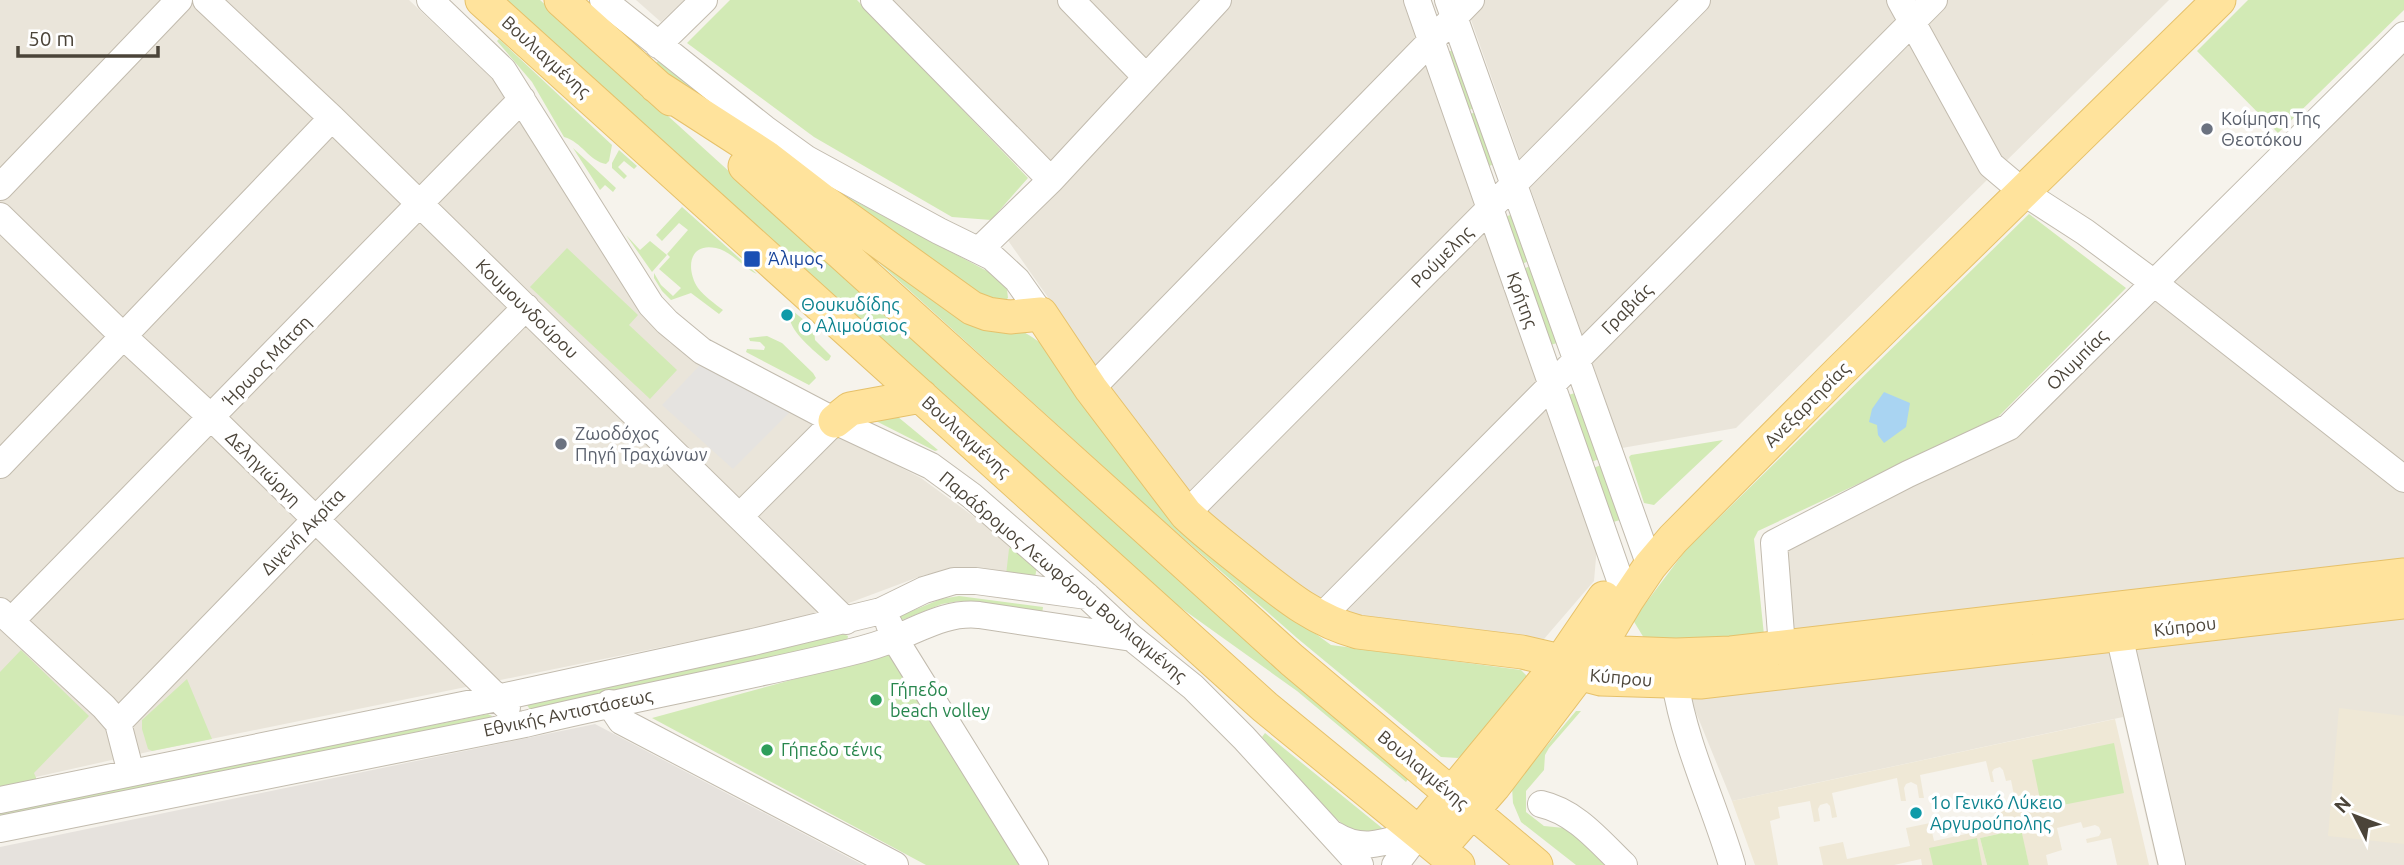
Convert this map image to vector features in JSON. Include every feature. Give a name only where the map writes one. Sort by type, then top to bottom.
[{"type":"main road","name":"Βουλιαγμένης","points":[[482,0],[1265,707],[1436,853]]},
{"type":"main road","name":"Βουλιαγμένης","points":[[561,0],[1292,660],[1536,865]]},
{"type":"main road","name":"Ανεξαρτησίας","points":[[1436,853],[1462,803],[1578,662],[1646,556],[1673,539],[1840,371],[2195,0]]},
{"type":"main road","name":"Ανεξαρτησίας","points":[[2017,188],[2219,0]]},
{"type":"main road","points":[[656,86],[766,157],[855,225],[972,308],[988,314],[1010,317],[1041,314],[1091,389],[1186,514],[1256,572],[1319,619],[1358,632],[1522,652],[1578,662]]},
{"type":"main road","points":[[835,421],[850,409],[921,396]]},
{"type":"main road","name":"Κύπρου","points":[[1578,662],[1782,647],[2404,575]]},
{"type":"main road","name":"Κύπρου","points":[[1578,662],[1601,679],[1675,682],[1732,680],[2404,602]]},
{"type":"street","points":[[0,187],[179,0]]},
{"type":"street","name":"Κουμουνδούρου","points":[[206,0],[332,118],[846,621]]},
{"type":"street","name":"Παράδρομος Λεωφόρου Βουλιαγμένης","points":[[430,0],[503,70],[651,305],[667,322],[702,351],[835,421],[931,466],[972,496],[1132,638],[1193,687],[1360,865]]},
{"type":"street","points":[[603,0],[807,159],[992,257],[1006,268],[1041,314]]},
{"type":"street","points":[[658,45],[704,0]]},
{"type":"street","points":[[874,0],[1051,180]]},
{"type":"street","points":[[1071,0],[1146,77]]},
{"type":"street","points":[[979,250],[1051,180],[1218,0]]},
{"type":"street","name":"Κρήτης","points":[[1417,0],[1623,589]]},
{"type":"street","name":"Ρούμελης","points":[[1186,514],[1698,0]]},
{"type":"street","name":"Γραβιάς","points":[[1319,619],[1552,385],[1906,11],[1934,0]]},
{"type":"street","points":[[1091,389],[1432,41],[1458,6]]},
{"type":"street","name":"Κρήτης","points":[[1458,6],[1514,184],[1646,556]]},
{"type":"street","points":[[1906,11],[1991,165],[2017,188],[2085,232],[2154,283],[2404,479]]},
{"type":"street","name":"Ολυμπίας","points":[[1782,647],[1774,542],[1908,474],[2009,427],[2404,35]]},
{"type":"street","name":"Ήρωος Μάτση","points":[[5,616],[212,418],[522,99]]},
{"type":"street","points":[[0,465],[332,118]]},
{"type":"street","name":"Δεληγιώργη","points":[[0,216],[212,418],[524,724]]},
{"type":"street","name":"Διγενή Ακρίτα","points":[[118,723],[526,307]]},
{"type":"street","points":[[740,516],[835,421]]},
{"type":"street","name":"Εθνικής Αντιστάσεως","points":[[0,800],[497,698],[846,621],[881,611],[924,590],[964,580],[1087,596]]},
{"type":"street","points":[[881,611],[1035,865]]},
{"type":"street","name":"Εθνικής Αντιστάσεως","points":[[0,829],[524,724],[609,703],[837,655],[895,638],[934,621],[968,614],[1132,638]]},
{"type":"street","points":[[5,616],[118,723],[131,773]]},
{"type":"street","points":[[2119,635],[2172,865]]},
{"type":"street","points":[[1675,682],[1692,749],[1732,865]]},
{"type":"street","points":[[609,703],[621,721],[895,865]]},
{"type":"street","points":[[1541,804],[1555,807],[1570,815],[1625,865]]},
{"type":"street","points":[[1327,830],[1348,843],[1436,853]]},
{"type":"street","points":[[1395,865],[1436,853]]},
{"type":"shaded area","points":[[0,0],[409,0],[496,82],[652,325],[670,343],[803,417],[921,478],[1014,546],[1035,578],[964,568],[924,575],[825,612],[0,785]]},
{"type":"shaded area","points":[[636,0],[684,0],[661,22]]},
{"type":"shaded area","points":[[884,0],[1404,0],[1597,546],[1594,581],[1544,639],[1355,618],[1312,602],[1223,535],[1181,487],[1000,229],[1052,177]]},
{"type":"shaded area","points":[[1464,0],[2169,0],[1736,428],[1622,448]]},
{"type":"shaded area","points":[[2404,43],[2404,562],[1791,640],[1779,543],[2013,429]]},
{"type":"shaded area","points":[[701,364],[791,411],[733,469],[662,405]]},
{"type":"shaded area","points":[[2404,604],[2404,865],[2157,865],[2123,717],[1732,801],[1688,693]]},
{"type":"shaded area","points":[[2339,708],[2404,716],[2404,844],[2328,836]]},
{"type":"shaded area","points":[[2115,719],[2149,865],[2117,865],[2111,838],[2087,843],[2086,839],[2099,836],[2101,832],[2095,825],[2083,828],[2081,822],[2057,828],[2062,850],[2046,855],[2048,865],[2029,865],[2020,829],[1980,838],[1987,865],[1922,865],[1921,859],[1894,865],[1823,865],[1819,847],[1843,842],[1847,859],[1910,846],[1906,828],[1930,823],[1934,841],[1998,827],[1995,810],[2016,805],[2011,780],[2006,781],[2000,767],[1992,772],[1994,782],[1991,782],[1986,761],[1920,775],[1924,798],[1919,798],[1917,785],[1911,782],[1904,788],[1906,801],[1901,801],[1897,778],[1832,793],[1837,817],[1832,818],[1827,803],[1820,805],[1818,809],[1820,821],[1814,822],[1810,801],[1778,807],[1780,818],[1770,821],[1778,865],[1755,865],[1732,801]]},
{"type":"shaded area","points":[[595,724],[863,865],[0,865],[0,847]]},
{"type":"green space","points":[[507,0],[540,0],[1299,688],[1409,778],[1406,782],[1297,691],[1156,590]]},
{"type":"green space","points":[[730,0],[857,0],[1028,178],[991,220],[952,217],[814,137],[687,43]]},
{"type":"green space","points":[[2248,0],[2404,0],[2404,10],[2278,133],[2197,51]]},
{"type":"green space","points":[[499,39],[612,145],[606,164],[564,137],[532,82],[497,41]]},
{"type":"green space","points":[[1455,49],[1475,108],[1466,111],[1446,53]]},
{"type":"green space","points":[[658,61],[812,178],[1002,279],[1008,298],[1002,303],[987,306],[952,291],[692,98],[653,67]]},
{"type":"green space","points":[[1476,112],[1495,164],[1486,167],[1467,115]]},
{"type":"green space","points":[[573,148],[616,188],[613,192],[605,185],[600,190]]},
{"type":"green space","points":[[619,150],[637,166],[634,169],[624,161],[618,167],[627,176],[624,179],[612,168]]},
{"type":"green space","points":[[682,207],[757,274],[722,250],[707,247],[695,253],[691,266],[694,281],[704,294],[723,310],[719,314],[691,293],[671,300],[654,278],[654,273],[661,285],[673,296],[681,288],[659,269],[670,257],[667,254],[688,230],[679,223],[662,241],[656,235]]},
{"type":"green space","points":[[819,208],[1059,356],[1294,618],[1331,645],[1521,670],[1526,679],[1464,753],[1458,758],[1441,757],[1297,638],[1150,509]]},
{"type":"green space","points":[[1513,214],[1529,261],[1519,265],[1502,218]]},
{"type":"green space","points":[[2029,214],[2126,288],[1996,419],[1758,531],[1754,539],[1764,635],[1647,643],[1633,620],[1685,551]]},
{"type":"green space","points":[[626,235],[640,250],[650,241],[667,255],[652,272]]},
{"type":"green space","points":[[567,248],[638,315],[629,325],[677,370],[650,399],[530,287]]},
{"type":"green space","points":[[1530,266],[1557,343],[1547,346],[1521,270]]},
{"type":"green space","points":[[794,312],[814,328],[815,340],[831,356],[829,360],[826,361],[794,329],[790,318]]},
{"type":"green space","points":[[767,336],[782,343],[813,373],[816,378],[809,385],[746,352],[747,349],[764,350],[765,347],[760,342],[750,341],[749,338]]},
{"type":"green space","points":[[1575,393],[1599,459],[1589,463],[1565,396]]},
{"type":"green space","points":[[892,412],[938,450],[935,451],[872,419]]},
{"type":"green space","points":[[1723,440],[1654,505],[1644,503],[1629,457],[1631,455]]},
{"type":"green space","points":[[1601,465],[1620,520],[1610,523],[1591,469]]},
{"type":"green space","points":[[1011,546],[1037,566],[1035,578],[1006,575]]},
{"type":"green space","points":[[959,596],[1043,607],[1042,614],[960,601],[942,604],[897,622],[895,618],[941,599]]},
{"type":"green space","points":[[843,634],[848,636],[847,641],[531,711],[527,705],[531,701]]},
{"type":"green space","points":[[21,650],[89,716],[34,773],[37,780],[0,787],[0,672]]},
{"type":"green space","points":[[890,653],[1026,865],[926,865],[652,718]]},
{"type":"green space","points":[[187,679],[212,739],[152,751],[148,749],[142,720]]},
{"type":"green space","points":[[1576,711],[1581,711],[1549,748],[1545,755],[1544,770],[1526,791],[1526,812],[1544,826],[1584,830],[1618,865],[1576,865],[1521,822],[1513,803],[1512,787]]},
{"type":"green space","points":[[488,714],[492,716],[491,719],[0,819],[0,812]]},
{"type":"green space","points":[[1265,733],[1382,828],[1380,831],[1358,832],[1333,816],[1262,737]]},
{"type":"green space","points":[[2114,743],[2124,793],[2042,809],[2032,760]]},
{"type":"green space","points":[[2021,829],[2029,865],[1987,865],[1980,838]]},
{"type":"green space","points":[[1977,838],[1982,865],[1933,865],[1929,848]]},
{"type":"water","points":[[1884,392],[1910,403],[1906,427],[1884,443],[1878,435],[1877,425],[1869,422],[1872,409]]},
{"type":"place","name":"Κοίμηση Της Θεοτόκου","points":[[2207,129]]},
{"type":"place","name":"Άλιμος","points":[[752,259]]},
{"type":"place","name":"Θουκυδίδης ο Αλιμούσιος","points":[[787,315]]},
{"type":"place","name":"Ζωοδόχος Πηγή Τραχώνων","points":[[561,444]]},
{"type":"place","name":"Γήπεδο beach volley","points":[[876,700]]},
{"type":"place","name":"Γήπεδο τένις","points":[[767,750]]},
{"type":"place","name":"1ο Γενικό Λύκειο Αργυρούπολης","points":[[1916,813]]}]
